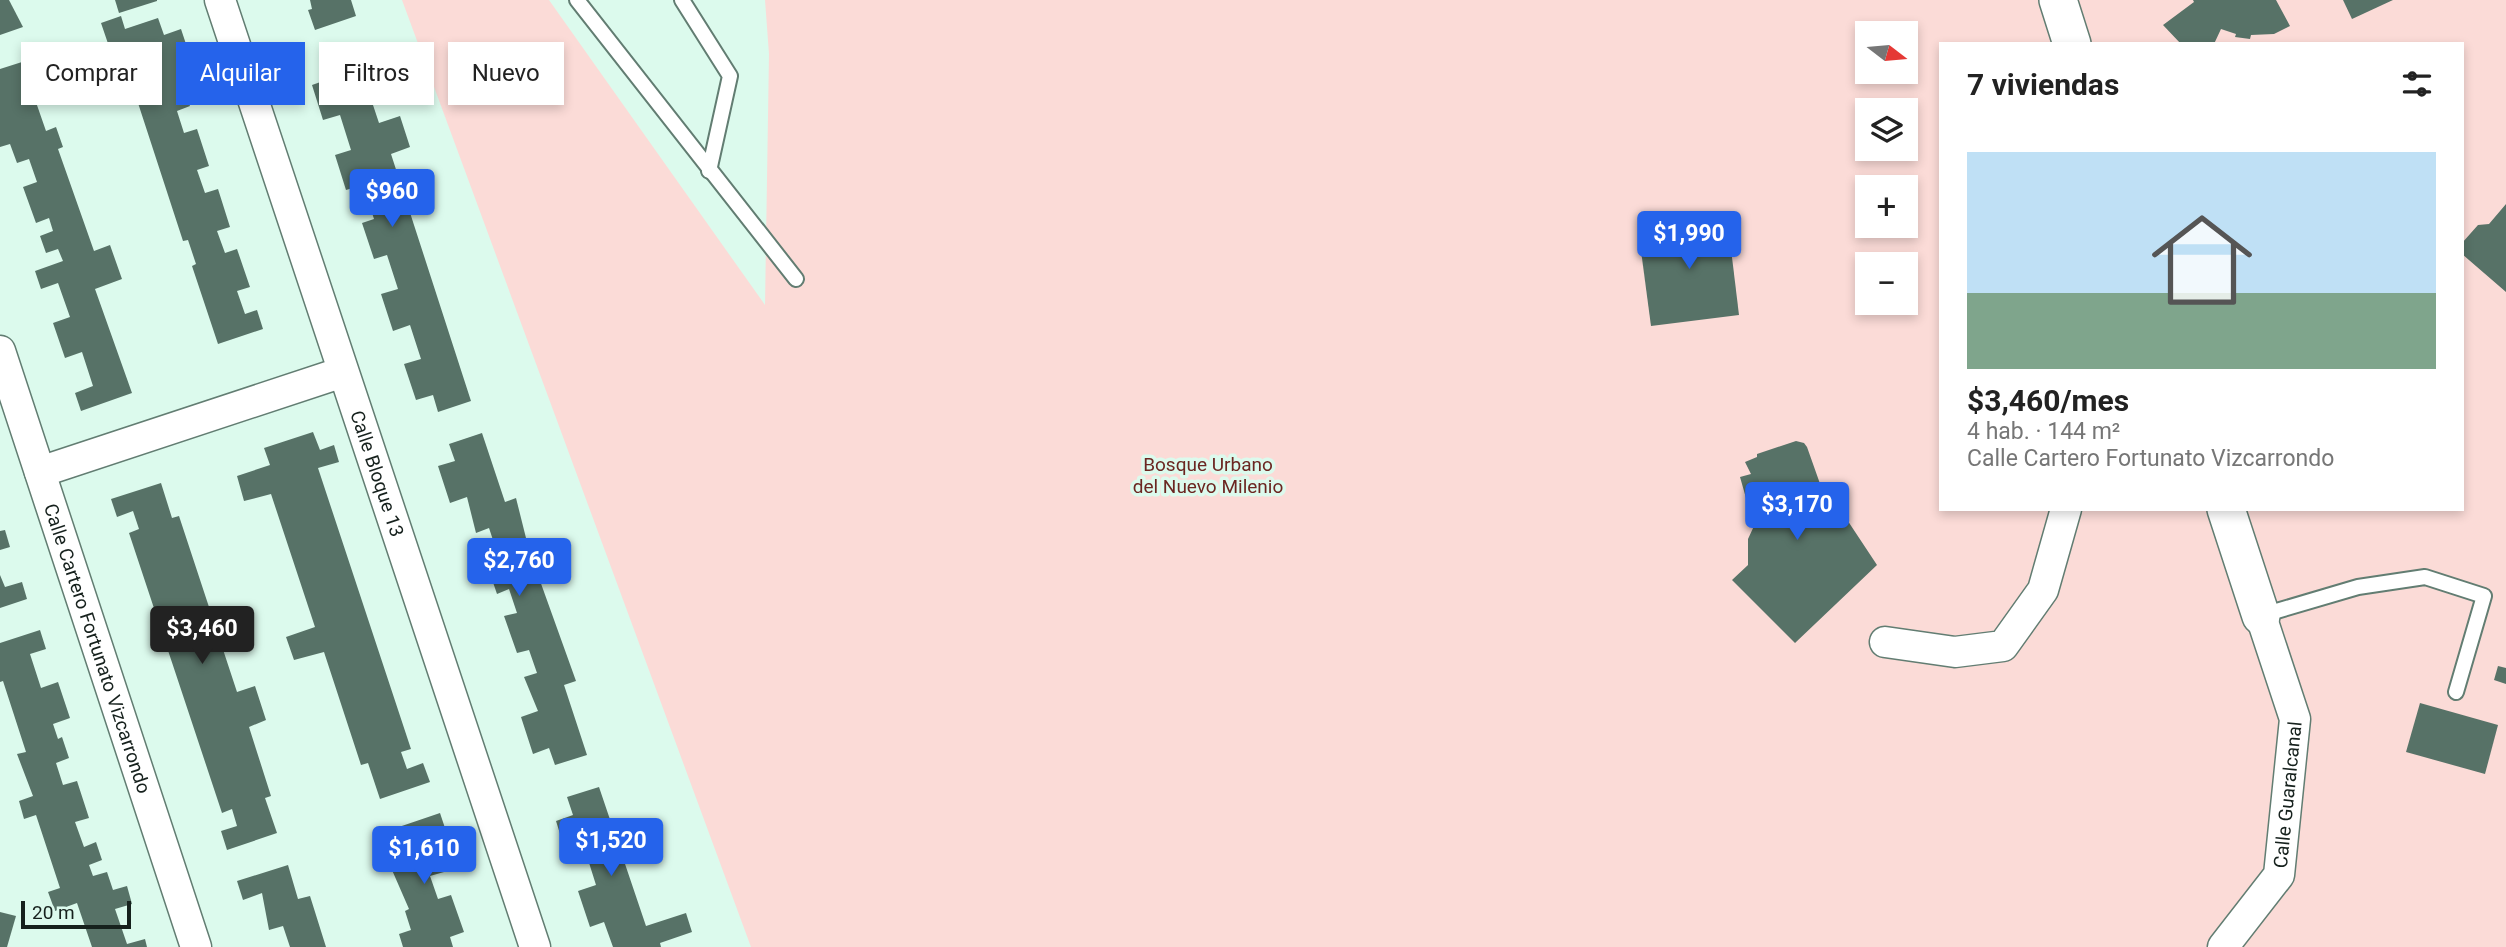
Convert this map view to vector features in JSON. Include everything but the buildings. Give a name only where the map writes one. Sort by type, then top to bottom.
[{"type":"street","name":"Calle Bloque 13","points":[[220,0],[535,947]]},
{"type":"street","points":[[2058,0],[2071,42]]},
{"type":"street","name":"Calle Cartero Fortunato Vizcarrondo","points":[[0,351],[196,947]]},
{"type":"street","points":[[40,472],[343,372]]},
{"type":"street","points":[[1885,642],[1955,652],[2003,646],[2043,590],[2065,511]]},
{"type":"street","name":"Calle Guaralcanal","points":[[2223,947],[2279,875],[2295,719],[2227,511]]},
{"type":"lane","points":[[577,0],[796,279]]},
{"type":"lane","points":[[682,0],[730,76],[709,171]]},
{"type":"lane","points":[[2261,616],[2358,587],[2425,577],[2484,596],[2456,692]]},
{"type":"green space","name":"Bosque Urbano del Nuevo Milenio","points":[[402,0],[549,0],[765,305],[769,54],[765,0],[2506,0],[2506,947],[751,947],[434,87],[434,42],[417,42]]}]
